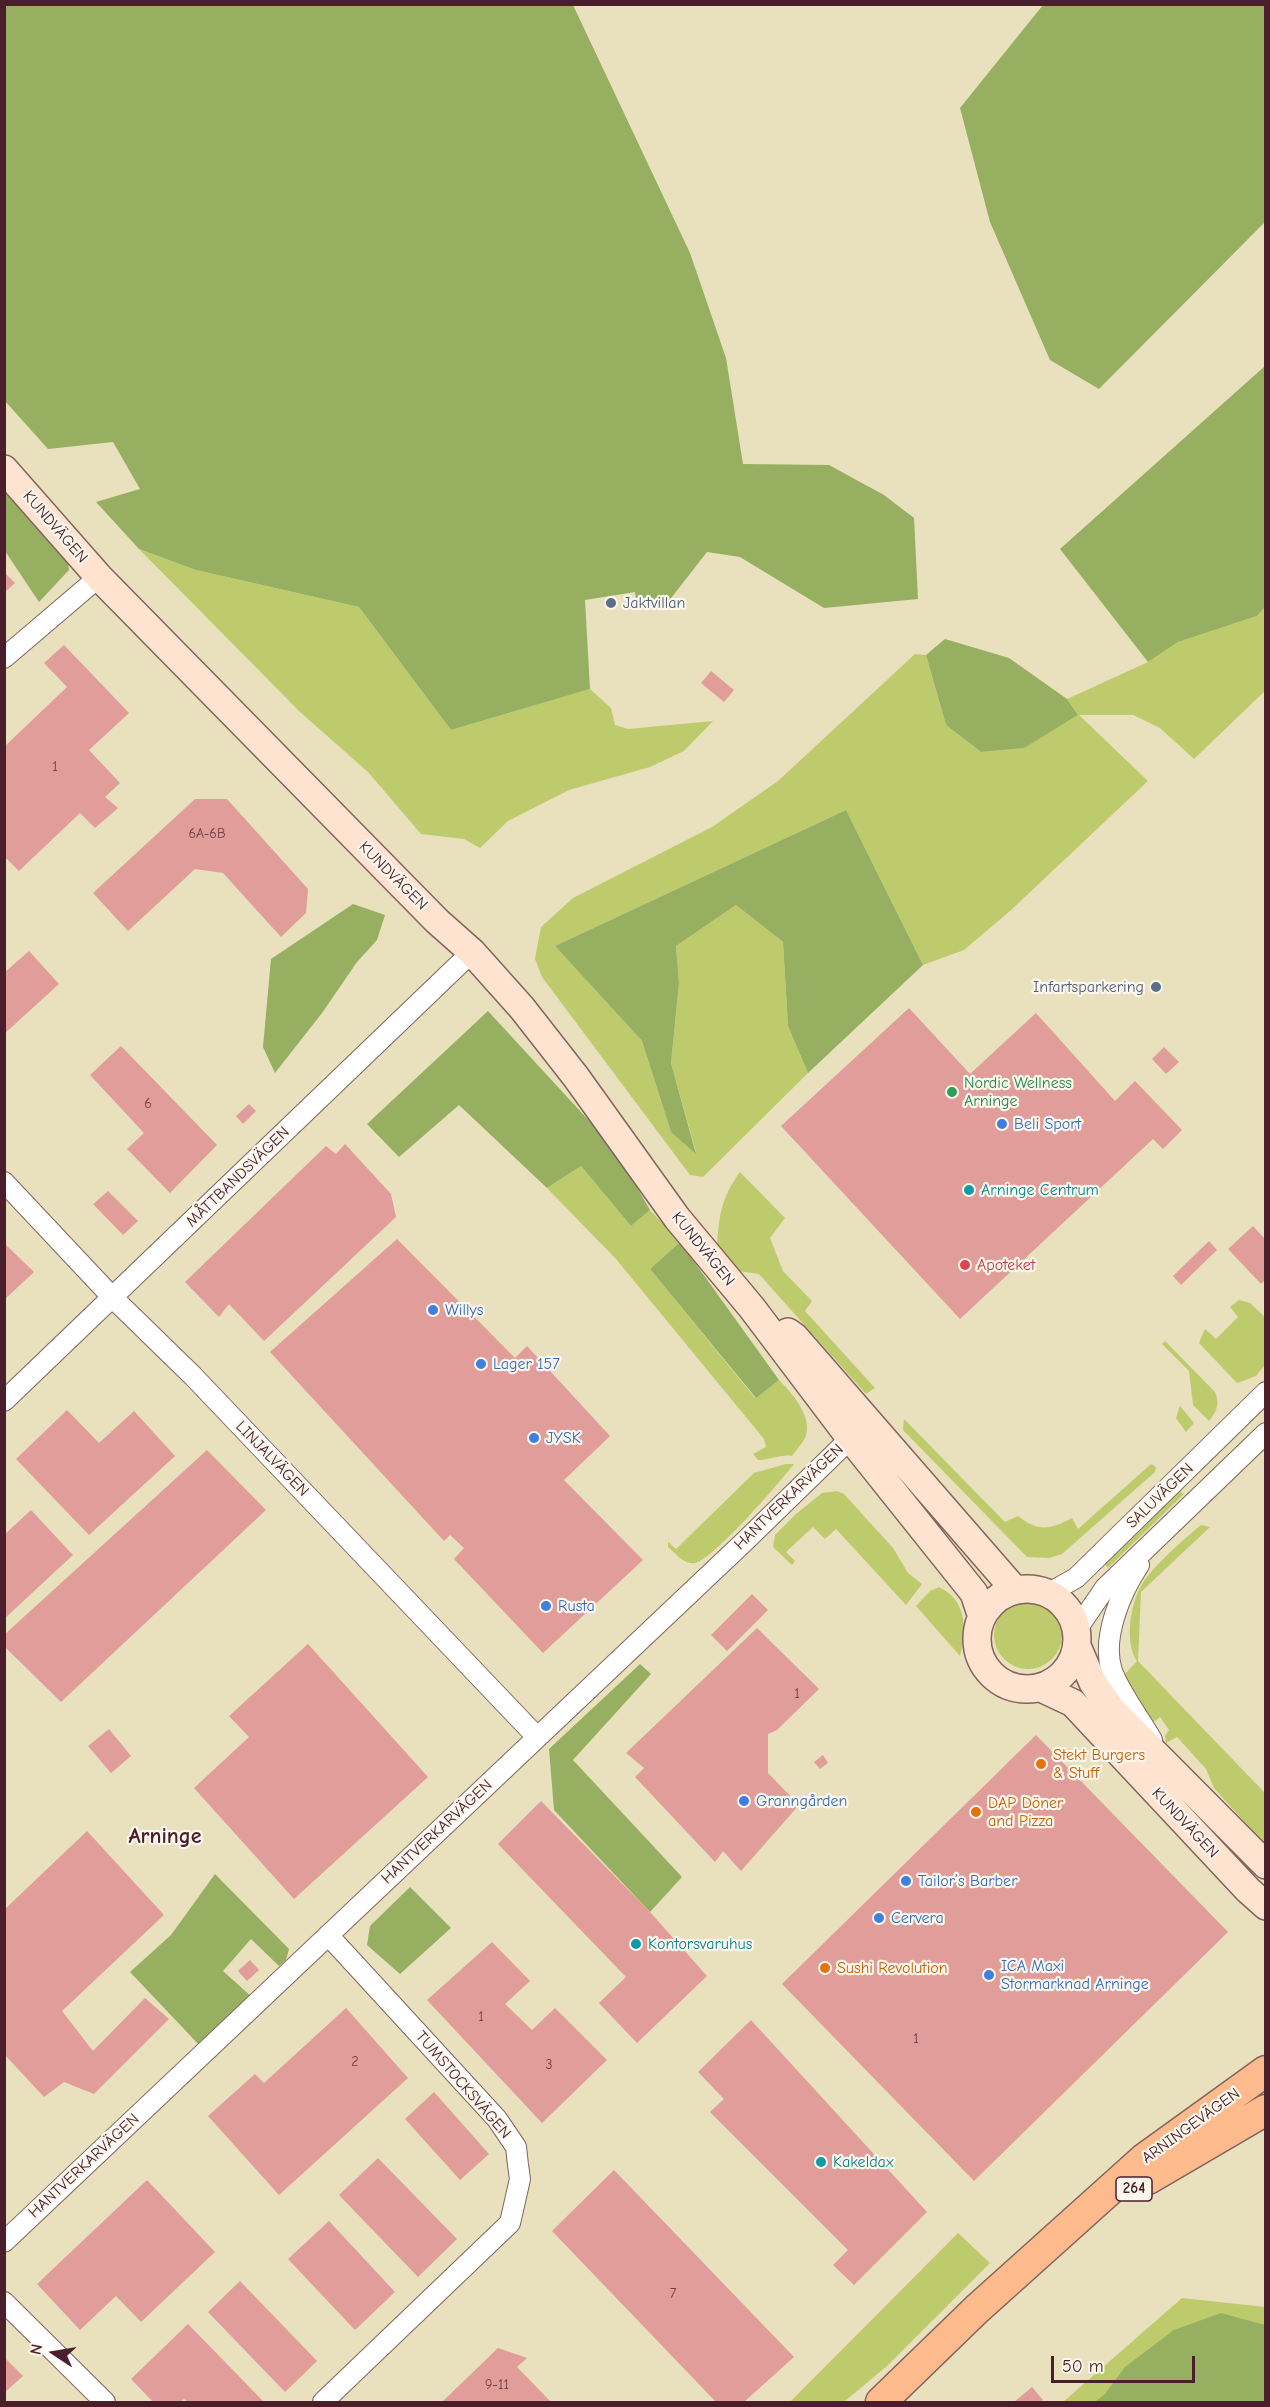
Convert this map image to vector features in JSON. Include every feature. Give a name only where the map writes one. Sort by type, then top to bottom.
[{"type":"main road","name":"ARNINGEVÄGEN","points":[[881,2403],[1010,2279],[1144,2159],[1266,2071]]},
{"type":"main road","name":"ARNINGEVÄGEN","points":[[1010,2279],[1156,2173],[1266,2110]]},
{"type":"street","name":"KUNDVÄGEN","points":[[4,469],[99,577],[437,921],[472,952],[529,1016],[576,1077],[677,1218],[752,1308],[859,1430],[1015,1590]]},
{"type":"street","points":[[4,658],[99,577]]},
{"type":"street","name":"MÅTTBANDSVÄGEN","points":[[4,1401],[472,952]]},
{"type":"street","name":"LINJALVÄGEN","points":[[4,1182],[113,1298],[193,1376],[537,1737]]},
{"type":"street","name":"SALUVÄGEN","points":[[1049,1593],[1076,1578],[1266,1392]]},
{"type":"street","name":"KUNDVÄGEN","points":[[859,1430],[974,1593],[982,1617]]},
{"type":"street","name":"HANTVERKARVÄGEN","points":[[4,2242],[859,1430]]},
{"type":"street","name":"SALUVÄGEN","points":[[1077,1638],[1105,1588],[1266,1433]]},
{"type":"street","name":"KUNDVÄGEN","points":[[1161,1534],[1130,1579],[1116,1608],[1109,1650],[1112,1671],[1167,1766]]},
{"type":"street","points":[[1033,1589],[1049,1593],[1071,1613],[1077,1638],[1065,1673],[1041,1688],[1023,1689],[1006,1684],[986,1667],[979,1651],[977,1634],[982,1617],[998,1599],[1015,1590],[1033,1589]]},
{"type":"street","name":"KUNDVÄGEN","points":[[1077,1638],[1094,1683],[1112,1710],[1266,1865]]},
{"type":"street","name":"KUNDVÄGEN","points":[[1041,1688],[1073,1703],[1257,1898],[1266,1922]]},
{"type":"street","name":"TUMSTOCKSVÄGEN","points":[[323,2403],[510,2223],[519,2179],[516,2146],[497,2119],[328,1935]]},
{"type":"street","points":[[1226,2101],[1266,2058]]},
{"type":"street","points":[[4,2302],[105,2403]]},
{"type":"green space","points":[[5,4],[573,5],[690,253],[726,358],[743,464],[829,465],[884,495],[914,518],[918,599],[824,608],[740,557],[707,552],[668,602],[637,607],[635,592],[585,600],[590,689],[451,730],[359,607],[196,570],[139,549],[96,502],[140,489],[113,442],[48,449],[5,401]]},
{"type":"green space","points":[[1043,5],[1265,5],[1265,222],[1099,389],[1050,360],[990,222],[960,108]]},
{"type":"green space","points":[[1265,366],[1265,607],[1257,616],[1178,642],[1148,662],[1060,549]]},
{"type":"green space","points":[[4,484],[67,554],[69,570],[39,602],[5,551]]},
{"type":"green space","points":[[139,549],[196,570],[359,607],[451,730],[590,689],[611,708],[615,725],[628,729],[713,721],[684,751],[650,767],[569,790],[508,821],[480,848],[464,839],[421,834],[368,772],[300,712]]},
{"type":"green space","points":[[1265,607],[1265,691],[1194,759],[1160,728],[1133,715],[1079,715],[1148,781],[1010,911],[964,950],[923,965],[846,810],[555,946],[642,1041],[671,1132],[696,1152],[671,1063],[679,983],[676,946],[736,905],[783,942],[788,1026],[808,1073],[703,1177],[690,1175],[542,977],[535,959],[541,927],[573,898],[712,827],[778,781],[915,654],[926,655],[946,725],[981,752],[1023,748],[1078,715],[1067,699],[1148,662],[1178,642],[1257,616]]},
{"type":"green space","points":[[945,639],[1009,658],[1067,699],[1078,715],[1024,748],[981,752],[946,725],[926,655]]},
{"type":"green space","points":[[846,810],[923,965],[808,1073],[788,1026],[783,942],[736,905],[676,946],[679,983],[671,1063],[696,1154],[671,1132],[642,1041],[555,946]]},
{"type":"green space","points":[[353,904],[385,915],[377,940],[357,962],[322,1013],[275,1073],[263,1047],[271,959]]},
{"type":"green space","points":[[488,1011],[615,1149],[650,1210],[631,1226],[581,1166],[547,1188],[459,1105],[399,1157],[367,1124]]},
{"type":"green space","points":[[581,1166],[631,1226],[650,1210],[680,1242],[650,1269],[755,1398],[779,1380],[795,1398],[804,1413],[807,1428],[805,1438],[792,1456],[758,1460],[753,1454],[766,1447],[764,1439],[616,1259],[547,1188]]},
{"type":"green space","points":[[740,1172],[785,1218],[770,1238],[783,1271],[812,1301],[805,1311],[875,1388],[866,1394],[759,1274],[738,1271],[717,1247],[722,1208]]},
{"type":"green space","points":[[680,1242],[779,1380],[756,1398],[650,1269]]},
{"type":"green space","points":[[1239,1300],[1250,1303],[1265,1317],[1265,1365],[1256,1376],[1237,1383],[1199,1343],[1205,1329],[1216,1339],[1238,1317],[1230,1307]]},
{"type":"green space","points":[[1165,1341],[1215,1392],[1217,1407],[1209,1421],[1193,1405],[1189,1371],[1162,1344]]},
{"type":"green space","points":[[1180,1406],[1194,1423],[1186,1432],[1176,1418]]},
{"type":"green space","points":[[904,1419],[1005,1522],[1018,1516],[1032,1525],[1044,1528],[1072,1518],[1078,1529],[1151,1464],[1156,1467],[1155,1472],[1062,1554],[1049,1558],[1027,1557],[903,1430]]},
{"type":"green space","points":[[794,1464],[731,1535],[704,1559],[695,1563],[687,1562],[668,1547],[668,1542],[676,1549],[754,1473]]},
{"type":"green space","points":[[1178,1490],[1184,1494],[1108,1568],[1104,1563]]},
{"type":"green space","points":[[837,1491],[844,1494],[893,1548],[908,1573],[922,1584],[906,1605],[836,1529],[825,1539],[813,1527],[786,1552],[795,1561],[792,1565],[773,1547],[775,1535],[796,1514],[822,1493]]},
{"type":"green space","points":[[1201,1525],[1210,1527],[1141,1592],[1138,1661],[1265,1793],[1265,1845],[1214,1788],[1206,1769],[1177,1737],[1166,1743],[1165,1736],[1169,1730],[1160,1717],[1154,1722],[1131,1695],[1124,1675],[1137,1661],[1130,1642],[1130,1631],[1133,1607],[1141,1585],[1166,1556]]},
{"type":"green space","points":[[939,1587],[955,1600],[963,1617],[964,1636],[960,1656],[916,1606],[930,1591]]},
{"type":"green space","points":[[1028,1601],[1041,1604],[1052,1611],[1059,1622],[1062,1635],[1059,1648],[1052,1659],[1041,1666],[1028,1669],[1015,1666],[1004,1659],[997,1648],[994,1635],[997,1622],[1004,1611],[1015,1604]]},
{"type":"green space","points":[[640,1664],[651,1674],[573,1760],[682,1877],[650,1912],[554,1810],[549,1749]]},
{"type":"green space","points":[[215,1874],[289,1949],[286,1960],[279,1966],[251,1939],[223,1971],[253,1998],[202,2048],[130,1972],[171,1935]]},
{"type":"green space","points":[[410,1887],[451,1928],[400,1974],[367,1945],[370,1926]]},
{"type":"green space","points":[[958,2233],[990,2263],[887,2366],[844,2402],[790,2402]]},
{"type":"green space","points":[[1182,2298],[1265,2307],[1265,2402],[1063,2402]]},
{"type":"green space","points":[[1221,2313],[1265,2325],[1265,2402],[1095,2402],[1105,2394],[1125,2367],[1174,2330]]},
{"type":"building","points":[[4,572],[15,583],[4,593]]},
{"type":"building","points":[[64,645],[129,713],[89,750],[120,783],[105,797],[118,808],[95,828],[80,813],[19,871],[4,856],[4,747],[67,687],[44,663]]},
{"type":"building","points":[[711,671],[734,690],[724,702],[701,683]]},
{"type":"building","points":[[195,799],[227,799],[308,889],[306,913],[281,937],[223,873],[195,869],[128,931],[93,893]]},
{"type":"building","points":[[29,951],[59,984],[4,1034],[4,973]]},
{"type":"building","name":"Arninge Centrum","points":[[909,1008],[970,1074],[1036,1013],[1115,1101],[1135,1081],[1182,1130],[1163,1149],[1153,1139],[960,1319],[781,1126]]},
{"type":"building","points":[[121,1046],[217,1145],[170,1193],[127,1149],[144,1133],[90,1075]]},
{"type":"building","points":[[1164,1047],[1179,1062],[1166,1074],[1152,1059]]},
{"type":"building","points":[[249,1104],[256,1111],[243,1124],[236,1116]]},
{"type":"building","points":[[345,1144],[391,1194],[396,1217],[264,1341],[229,1304],[219,1317],[185,1282],[326,1146],[336,1154]]},
{"type":"building","points":[[108,1191],[138,1221],[123,1235],[93,1204]]},
{"type":"building","points":[[1253,1226],[1266,1240],[1266,1279],[1261,1284],[1228,1249]]},
{"type":"building","points":[[397,1239],[515,1358],[527,1346],[610,1436],[564,1480],[643,1560],[543,1653],[454,1559],[464,1548],[450,1535],[444,1541],[270,1352]]},
{"type":"building","points":[[1209,1241],[1217,1250],[1181,1285],[1173,1276]]},
{"type":"building","points":[[4,1243],[34,1272],[4,1300]]},
{"type":"building","points":[[67,1410],[99,1443],[134,1411],[175,1456],[89,1535],[16,1459]]},
{"type":"building","points":[[207,1450],[266,1510],[61,1702],[4,1646],[4,1635]]},
{"type":"building","points":[[31,1510],[73,1555],[4,1619],[4,1535]]},
{"type":"building","points":[[752,1594],[768,1610],[727,1651],[711,1635]]},
{"type":"building","points":[[757,1628],[819,1689],[777,1730],[768,1734],[768,1773],[799,1805],[741,1871],[723,1851],[715,1862],[635,1777],[644,1768],[626,1753]]},
{"type":"building","points":[[308,1644],[428,1777],[294,1899],[194,1788],[249,1737],[229,1716]]},
{"type":"building","points":[[109,1729],[131,1756],[111,1773],[88,1746]]},
{"type":"building","points":[[1036,1735],[1228,1932],[974,2181],[782,1984]]},
{"type":"building","points":[[823,1755],[828,1763],[820,1769],[814,1762]]},
{"type":"building","name":"Kontorsvaruhus","points":[[541,1801],[650,1912],[707,1976],[637,2043],[599,2003],[626,1977],[498,1844]]},
{"type":"building","points":[[87,1831],[164,1915],[62,2011],[93,2051],[145,1998],[169,2019],[94,2094],[64,2082],[44,2097],[4,2054],[4,1910]]},
{"type":"building","points":[[492,1942],[530,1981],[505,2004],[532,2030],[555,2008],[607,2060],[542,2123],[427,2000]]},
{"type":"building","points":[[250,1960],[259,1970],[247,1981],[238,1971]]},
{"type":"building","points":[[346,2008],[408,2078],[279,2195],[208,2116],[255,2074],[264,2083]]},
{"type":"building","name":"Kakeldax","points":[[751,2020],[927,2212],[854,2285],[833,2265],[848,2250],[710,2112],[724,2099],[698,2072]]},
{"type":"building","points":[[434,2092],[489,2154],[460,2180],[405,2119]]},
{"type":"building","points":[[378,2158],[457,2239],[418,2277],[339,2195]]},
{"type":"building","points":[[614,2170],[794,2357],[744,2402],[716,2402],[552,2231]]},
{"type":"building","points":[[147,2180],[215,2252],[141,2322],[116,2296],[80,2330],[37,2284]]},
{"type":"building","points":[[329,2221],[395,2292],[355,2330],[288,2259]]},
{"type":"building","points":[[240,2281],[317,2361],[285,2392],[208,2312]]},
{"type":"building","points":[[188,2324],[264,2402],[188,2402],[184,2399],[180,2402],[153,2402],[131,2379]]},
{"type":"building","points":[[498,2348],[527,2358],[517,2367],[551,2402],[442,2402]]},
{"type":"building","points":[[4,2357],[23,2376],[4,2393]]},
{"type":"building","points":[[1032,2387],[1043,2400],[1014,2402]]},
{"type":"place","name":"Jaktvillan","points":[[611,603]]},
{"type":"place","name":"Infartsparkering","points":[[1156,987]]},
{"type":"place","name":"Nordic Wellness Arninge","points":[[952,1092]]},
{"type":"place","name":"Beli Sport","points":[[1002,1124]]},
{"type":"place","name":"Arninge Centrum","points":[[969,1190]]},
{"type":"place","name":"Apoteket","points":[[965,1265]]},
{"type":"place","name":"Willys","points":[[433,1310]]},
{"type":"place","name":"Lager 157","points":[[481,1364]]},
{"type":"place","name":"JYSK","points":[[534,1438]]},
{"type":"place","name":"Rusta","points":[[546,1606]]},
{"type":"place","name":"Stekt Burgers & Stuff","points":[[1041,1764]]},
{"type":"place","name":"Granngården","points":[[744,1801]]},
{"type":"place","name":"DAP Döner and Pizza","points":[[976,1812]]},
{"type":"place","name":"Tailor’s Barber","points":[[906,1881]]},
{"type":"place","name":"Cervera","points":[[879,1918]]},
{"type":"place","name":"Kontorsvaruhus","points":[[636,1944]]},
{"type":"place","name":"Sushi Revolution","points":[[825,1968]]},
{"type":"place","name":"ICA Maxi Stormarknad Arninge","points":[[989,1975]]},
{"type":"place","name":"Kakeldax","points":[[821,2162]]},
{"type":"district","name":"Arninge","points":[[165,1837]]}]
